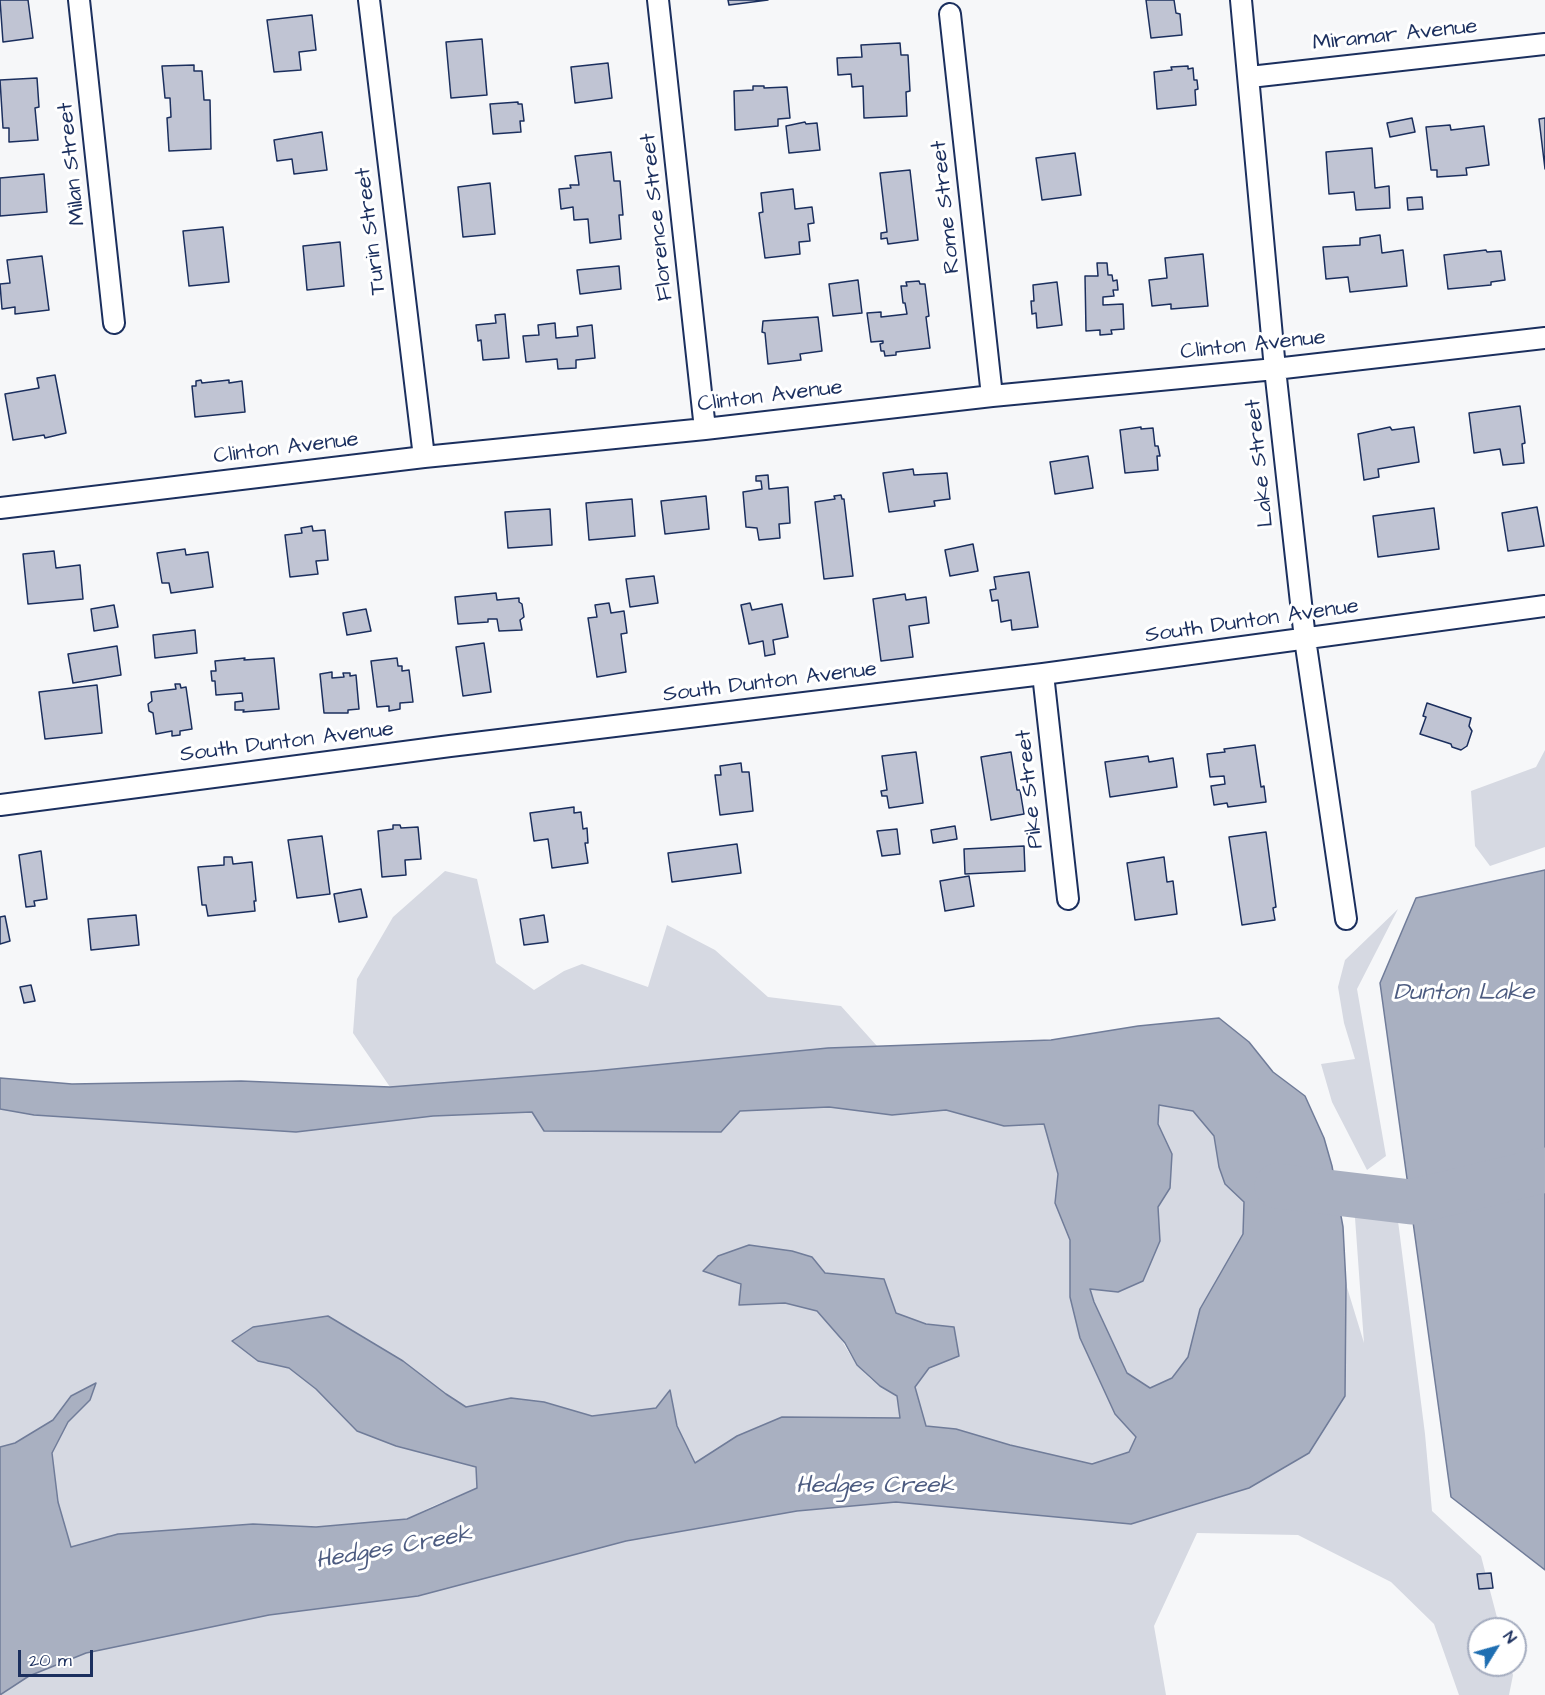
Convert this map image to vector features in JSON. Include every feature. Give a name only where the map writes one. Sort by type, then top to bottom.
[{"type":"street","name":"Milan Street","points":[[80,0],[114,323]]},
{"type":"street","name":"Turin Street","points":[[369,0],[424,457]]},
{"type":"street","name":"Florence Street","points":[[658,0],[705,429]]},
{"type":"street","name":"Lake Street","points":[[1241,0],[1250,77],[1275,369],[1305,639],[1346,919]]},
{"type":"street","name":"Rome Street","points":[[950,14],[992,396]]},
{"type":"street","name":"Miramar Avenue","points":[[1250,77],[1545,44]]},
{"type":"street","name":"Clinton Avenue","points":[[0,508],[424,457],[705,429],[992,396],[1275,369],[1545,338]]},
{"type":"street","name":"South Dunton Avenue","points":[[0,805],[462,745],[1042,674],[1545,606]]},
{"type":"street","name":"Pike Street","points":[[1042,674],[1068,898]]},
{"type":"shaded area","points":[[1545,750],[1545,847],[1490,866],[1475,846],[1471,791],[1536,767]]},
{"type":"shaded area","points":[[445,871],[477,879],[496,963],[534,990],[564,971],[582,964],[648,987],[667,925],[715,950],[768,997],[841,1006],[877,1046],[828,1048],[594,1071],[390,1087],[353,1033],[357,979],[393,917]]},
{"type":"shaded area","points":[[1398,909],[1357,989],[1386,1156],[1367,1170],[1332,1102],[1321,1064],[1355,1059],[1344,1023],[1338,987],[1345,960]]},
{"type":"shaded area","points":[[1159,1104],[1193,1111],[1214,1136],[1219,1167],[1225,1184],[1244,1202],[1243,1234],[1200,1309],[1188,1357],[1172,1378],[1150,1388],[1127,1373],[1090,1289],[1118,1292],[1160,1241],[1158,1207],[1170,1188],[1172,1154],[1158,1124]]},
{"type":"shaded area","points":[[829,1107],[892,1115],[946,1110],[1004,1126],[1044,1124],[1058,1174],[1055,1203],[1070,1240],[1070,1297],[1115,1414],[1136,1436],[1129,1452],[1092,1464],[1010,1445],[956,1429],[926,1426],[915,1387],[929,1368],[959,1356],[954,1328],[926,1324],[896,1313],[883,1279],[825,1273],[812,1257],[792,1251],[703,1271],[741,1284],[739,1305],[791,1304],[811,1307],[818,1311],[830,1323],[865,1374],[897,1396],[900,1418],[849,1419],[737,1436],[695,1463],[677,1426],[669,1390],[656,1408],[592,1416],[544,1402],[511,1398],[466,1407],[446,1394],[258,1361],[289,1368],[316,1389],[357,1431],[396,1446],[476,1467],[477,1488],[407,1519],[316,1527],[253,1524],[118,1534],[71,1548],[58,1502],[52,1453],[68,1422],[90,1400],[71,1396],[53,1420],[15,1443],[0,1447],[0,1109],[34,1115],[296,1132],[433,1116],[533,1112],[544,1131],[721,1132],[739,1111]]},
{"type":"shaded area","points":[[1354,1204],[1374,1206],[1397,1213],[1425,1434],[1432,1511],[1481,1556],[1497,1617],[1467,1617],[1467,1677],[1513,1677],[1509,1695],[1459,1695],[1434,1624],[1391,1582],[1298,1535],[1197,1533],[1154,1626],[1166,1695],[0,1695],[29,1676],[86,1653],[269,1615],[418,1596],[626,1541],[797,1511],[896,1502],[1131,1524],[1249,1488],[1309,1453],[1345,1396],[1346,1284],[1364,1343]]},
{"type":"water","name":"Dunton Lake","points":[[1545,870],[1545,1570],[1451,1497],[1380,983],[1416,898]]},
{"type":"water","points":[[1219,1018],[1249,1042],[1273,1072],[1305,1096],[1324,1138],[1332,1166],[1343,1227],[1346,1284],[1345,1396],[1309,1453],[1249,1488],[1131,1524],[896,1502],[797,1511],[626,1541],[418,1596],[269,1615],[86,1653],[29,1676],[0,1695],[0,1447],[15,1443],[53,1420],[71,1396],[96,1383],[90,1400],[68,1422],[52,1453],[58,1502],[71,1547],[118,1534],[253,1524],[316,1527],[407,1519],[477,1488],[476,1467],[396,1446],[357,1431],[316,1389],[289,1368],[258,1361],[232,1341],[253,1327],[328,1316],[403,1361],[466,1407],[511,1398],[544,1402],[592,1416],[656,1408],[670,1390],[677,1426],[695,1463],[737,1436],[782,1417],[900,1418],[897,1396],[880,1386],[857,1365],[845,1343],[817,1311],[785,1303],[739,1305],[741,1284],[703,1271],[718,1256],[749,1245],[792,1251],[812,1257],[825,1273],[884,1279],[896,1313],[926,1324],[954,1327],[959,1356],[929,1368],[915,1387],[926,1426],[956,1429],[1010,1445],[1092,1464],[1129,1452],[1136,1437],[1115,1414],[1080,1338],[1070,1297],[1070,1240],[1055,1203],[1058,1174],[1044,1124],[1004,1126],[946,1110],[892,1115],[829,1107],[740,1111],[721,1132],[544,1131],[532,1112],[433,1116],[296,1132],[34,1115],[0,1109],[0,1078],[72,1084],[241,1081],[390,1087],[594,1071],[828,1048],[1051,1040],[1138,1026]],"holes":[[[1159,1105],[1193,1111],[1214,1136],[1219,1167],[1225,1184],[1244,1202],[1243,1234],[1200,1309],[1188,1357],[1172,1378],[1150,1388],[1127,1373],[1090,1289],[1118,1292],[1143,1281],[1160,1241],[1158,1207],[1170,1188],[1172,1154],[1158,1124]]]},
{"type":"building","points":[[0,0],[28,0],[33,38],[3,42]]},
{"type":"building","points":[[728,0],[768,0],[729,5]]},
{"type":"building","points":[[1146,0],[1174,0],[1176,13],[1180,14],[1182,35],[1151,38]]},
{"type":"building","points":[[312,15],[316,50],[299,52],[301,70],[274,72],[267,20]]},
{"type":"building","points":[[482,39],[487,95],[451,98],[446,42]]},
{"type":"building","points":[[900,43],[901,55],[908,55],[910,91],[906,92],[907,116],[864,118],[863,86],[852,87],[851,74],[838,75],[837,58],[862,57],[861,45]]},
{"type":"building","points":[[608,63],[612,98],[575,103],[571,67]]},
{"type":"building","points":[[194,65],[194,71],[202,71],[204,100],[210,100],[211,149],[169,151],[167,118],[171,117],[170,98],[165,98],[162,66]]},
{"type":"building","points":[[1188,66],[1188,69],[1193,68],[1194,80],[1197,80],[1196,105],[1157,109],[1154,72],[1172,70],[1171,67]]},
{"type":"building","points":[[37,78],[39,107],[35,108],[38,140],[9,142],[9,128],[3,128],[0,80]]},
{"type":"building","points":[[753,86],[787,87],[790,118],[778,119],[778,126],[735,130],[734,91],[753,90]]},
{"type":"building","points":[[518,102],[522,104],[524,121],[520,121],[521,132],[493,134],[490,104]]},
{"type":"building","points":[[1412,118],[1415,132],[1390,137],[1387,123]]},
{"type":"building","points":[[1545,118],[1545,169],[1539,119]]},
{"type":"building","points":[[805,122],[806,124],[817,123],[820,150],[789,153],[786,126]]},
{"type":"building","points":[[1450,125],[1451,130],[1484,126],[1489,165],[1466,168],[1467,175],[1437,177],[1437,170],[1431,170],[1426,127]]},
{"type":"building","points":[[322,132],[327,170],[294,174],[292,159],[277,161],[274,140]]},
{"type":"building","points":[[1372,148],[1375,188],[1389,186],[1390,208],[1356,210],[1354,192],[1329,194],[1326,152]]},
{"type":"building","points":[[611,152],[614,181],[620,181],[623,215],[619,215],[621,239],[590,243],[588,219],[574,220],[573,207],[561,209],[559,189],[579,185],[575,156]]},
{"type":"building","points":[[1075,153],[1081,195],[1042,200],[1036,158]]},
{"type":"building","points":[[910,170],[918,240],[888,244],[887,238],[881,239],[881,233],[887,232],[880,173]]},
{"type":"building","points":[[44,174],[47,212],[0,216],[0,178]]},
{"type":"building","points":[[490,183],[495,234],[463,237],[458,187]]},
{"type":"building","points":[[793,189],[795,209],[812,207],[814,223],[808,224],[810,241],[799,242],[800,254],[765,258],[759,213],[763,212],[761,193]]},
{"type":"building","points":[[1422,197],[1423,209],[1408,210],[1407,198]]},
{"type":"building","points":[[223,227],[229,282],[189,286],[183,231]]},
{"type":"building","points":[[1380,235],[1382,253],[1403,250],[1407,286],[1350,292],[1348,277],[1326,279],[1323,247],[1360,245],[1360,238]]},
{"type":"building","points":[[340,242],[344,286],[307,290],[303,246]]},
{"type":"building","points":[[1486,250],[1487,252],[1501,251],[1505,280],[1491,282],[1491,285],[1448,289],[1444,255]]},
{"type":"building","points":[[1203,254],[1208,306],[1171,309],[1171,304],[1152,306],[1149,280],[1167,278],[1165,258]]},
{"type":"building","points":[[42,256],[49,310],[15,314],[15,307],[2,309],[0,284],[10,283],[7,260]]},
{"type":"building","points":[[1097,263],[1107,263],[1108,275],[1112,275],[1113,281],[1117,280],[1118,290],[1113,290],[1114,296],[1103,297],[1103,305],[1123,304],[1124,329],[1111,330],[1112,334],[1100,335],[1100,330],[1086,331],[1085,276],[1098,276]]},
{"type":"building","points":[[619,266],[621,289],[580,294],[577,270]]},
{"type":"building","points":[[858,280],[862,313],[833,316],[829,284]]},
{"type":"building","points":[[919,281],[920,284],[925,284],[930,348],[896,352],[896,355],[885,356],[880,344],[883,341],[871,342],[867,313],[881,312],[881,317],[907,314],[901,286],[907,286],[906,282]]},
{"type":"building","points":[[1057,282],[1062,325],[1037,328],[1036,313],[1032,314],[1033,285]]},
{"type":"building","points":[[505,314],[509,358],[483,360],[481,340],[478,341],[476,325],[496,323],[495,315]]},
{"type":"building","points":[[818,317],[822,351],[800,354],[801,360],[768,364],[765,333],[762,332],[763,321]]},
{"type":"building","points":[[555,323],[556,338],[578,336],[577,327],[592,325],[595,358],[576,360],[576,368],[558,369],[557,359],[526,362],[523,336],[539,335],[538,325]]},
{"type":"building","points":[[55,375],[66,433],[45,438],[44,435],[13,440],[5,394],[39,388],[37,378]]},
{"type":"building","points":[[201,380],[202,383],[242,381],[245,412],[195,417],[192,386],[196,386],[196,381]]},
{"type":"building","points":[[1520,406],[1525,443],[1522,444],[1524,463],[1503,465],[1500,449],[1474,453],[1469,413]]},
{"type":"building","points":[[1141,427],[1141,429],[1153,428],[1155,446],[1158,446],[1160,456],[1157,456],[1158,470],[1125,473],[1120,430]]},
{"type":"building","points":[[1390,427],[1392,430],[1414,427],[1419,462],[1378,469],[1379,477],[1364,480],[1358,434]]},
{"type":"building","points":[[1088,456],[1093,488],[1055,494],[1050,462]]},
{"type":"building","points":[[913,469],[914,475],[947,473],[950,499],[934,501],[935,506],[889,512],[883,473]]},
{"type":"building","points":[[768,475],[769,489],[788,487],[790,523],[779,524],[780,538],[759,540],[757,528],[746,527],[743,492],[762,489],[761,481],[756,481],[756,476]]},
{"type":"building","points":[[841,495],[844,499],[853,576],[824,579],[815,502],[835,499],[834,496]]},
{"type":"building","points":[[706,496],[709,529],[665,534],[661,501]]},
{"type":"building","points":[[632,499],[635,536],[589,540],[586,503]]},
{"type":"building","points":[[1537,507],[1544,546],[1508,551],[1502,513]]},
{"type":"building","points":[[1434,508],[1439,549],[1378,557],[1373,516]]},
{"type":"building","points":[[550,509],[552,545],[508,548],[505,512]]},
{"type":"building","points":[[312,526],[313,531],[325,530],[328,560],[316,561],[318,574],[290,577],[285,535],[302,533],[301,528]]},
{"type":"building","points":[[973,544],[978,571],[950,576],[945,550]]},
{"type":"building","points":[[185,549],[186,555],[208,552],[213,587],[171,593],[169,583],[162,583],[157,553]]},
{"type":"building","points":[[54,551],[56,568],[80,565],[83,599],[28,604],[23,554]]},
{"type":"building","points":[[1029,572],[1038,627],[1012,630],[1011,620],[1001,622],[998,600],[992,601],[990,590],[996,589],[994,577]]},
{"type":"building","points":[[654,576],[658,603],[630,607],[626,579]]},
{"type":"building","points":[[496,593],[497,600],[519,598],[524,617],[520,620],[522,630],[499,631],[497,619],[488,619],[488,622],[458,624],[455,597]]},
{"type":"building","points":[[905,594],[906,600],[926,597],[929,623],[909,626],[913,657],[881,661],[873,599]]},
{"type":"building","points":[[609,603],[611,613],[624,611],[627,633],[621,634],[626,672],[597,677],[588,618],[597,617],[595,605]]},
{"type":"building","points":[[750,603],[752,610],[782,604],[788,637],[773,640],[775,654],[765,656],[763,641],[749,644],[741,605]]},
{"type":"building","points":[[114,605],[118,627],[94,631],[91,609]]},
{"type":"building","points":[[366,609],[371,631],[347,635],[343,613]]},
{"type":"building","points":[[195,630],[197,653],[155,658],[153,635]]},
{"type":"building","points":[[484,643],[491,692],[463,696],[456,647]]},
{"type":"building","points":[[117,646],[121,675],[73,683],[68,654]]},
{"type":"building","points":[[245,658],[244,660],[274,658],[279,709],[243,712],[244,710],[235,710],[235,702],[243,701],[242,693],[216,695],[215,681],[212,681],[211,671],[216,671],[215,661]]},
{"type":"building","points":[[397,658],[398,666],[402,666],[402,671],[409,670],[413,702],[400,703],[400,709],[389,711],[389,706],[377,707],[371,661]]},
{"type":"building","points":[[332,672],[332,678],[344,677],[343,673],[350,673],[350,676],[356,675],[359,709],[348,710],[348,713],[324,713],[320,674]]},
{"type":"building","points":[[175,684],[180,684],[181,688],[186,687],[192,729],[180,731],[180,735],[172,736],[172,731],[156,734],[153,713],[149,711],[148,704],[152,701],[151,692],[176,689]]},
{"type":"building","points":[[97,685],[102,733],[45,739],[39,692]]},
{"type":"building","points":[[1427,703],[1471,718],[1469,726],[1472,731],[1467,746],[1461,750],[1452,747],[1451,744],[1420,734],[1426,717],[1423,716]]},
{"type":"building","points":[[1255,745],[1261,787],[1264,786],[1266,802],[1228,807],[1227,803],[1214,805],[1211,786],[1225,784],[1224,776],[1210,777],[1207,754]]},
{"type":"building","points":[[916,752],[923,803],[889,808],[887,796],[882,796],[881,791],[887,790],[882,756]]},
{"type":"building","points":[[1011,752],[1017,790],[1020,790],[1024,814],[991,820],[981,757]]},
{"type":"building","points":[[1148,756],[1149,762],[1173,758],[1177,787],[1110,797],[1105,762]]},
{"type":"building","points":[[741,763],[742,772],[749,772],[753,811],[720,815],[715,775],[721,775],[720,766]]},
{"type":"building","points":[[574,807],[574,813],[581,812],[583,829],[587,828],[588,843],[585,843],[588,863],[552,868],[548,839],[534,841],[530,813]]},
{"type":"building","points":[[393,825],[400,825],[401,828],[418,827],[421,859],[405,860],[406,875],[382,877],[378,831],[393,829]]},
{"type":"building","points":[[955,826],[957,839],[933,843],[931,830]]},
{"type":"building","points":[[897,829],[900,854],[882,856],[877,831]]},
{"type":"building","points":[[1266,832],[1276,907],[1273,908],[1275,920],[1242,925],[1229,837]]},
{"type":"building","points":[[322,836],[330,894],[297,898],[288,840]]},
{"type":"building","points":[[737,844],[741,873],[672,882],[668,853]]},
{"type":"building","points":[[1024,846],[1025,871],[965,874],[964,849]]},
{"type":"building","points":[[41,851],[47,899],[34,901],[35,906],[26,907],[19,855]]},
{"type":"building","points":[[224,857],[232,857],[233,864],[252,862],[255,911],[208,916],[206,905],[202,905],[198,867],[224,865]]},
{"type":"building","points":[[1164,857],[1167,882],[1173,881],[1177,914],[1135,920],[1127,863]]},
{"type":"building","points":[[969,876],[974,906],[945,911],[940,881]]},
{"type":"building","points":[[361,889],[367,917],[339,922],[334,894]]},
{"type":"building","points":[[136,915],[139,945],[91,950],[88,919]]},
{"type":"building","points":[[544,915],[548,942],[524,945],[520,919]]},
{"type":"building","points":[[5,916],[10,941],[0,944],[0,917]]},
{"type":"building","points":[[31,985],[35,1001],[24,1003],[20,987]]},
{"type":"building","points":[[1491,1573],[1493,1588],[1479,1589],[1477,1574]]},
{"type":"waterway","name":"Hedges Creek","points":[[1277,1186],[1411,1202],[1545,1170]]}]
